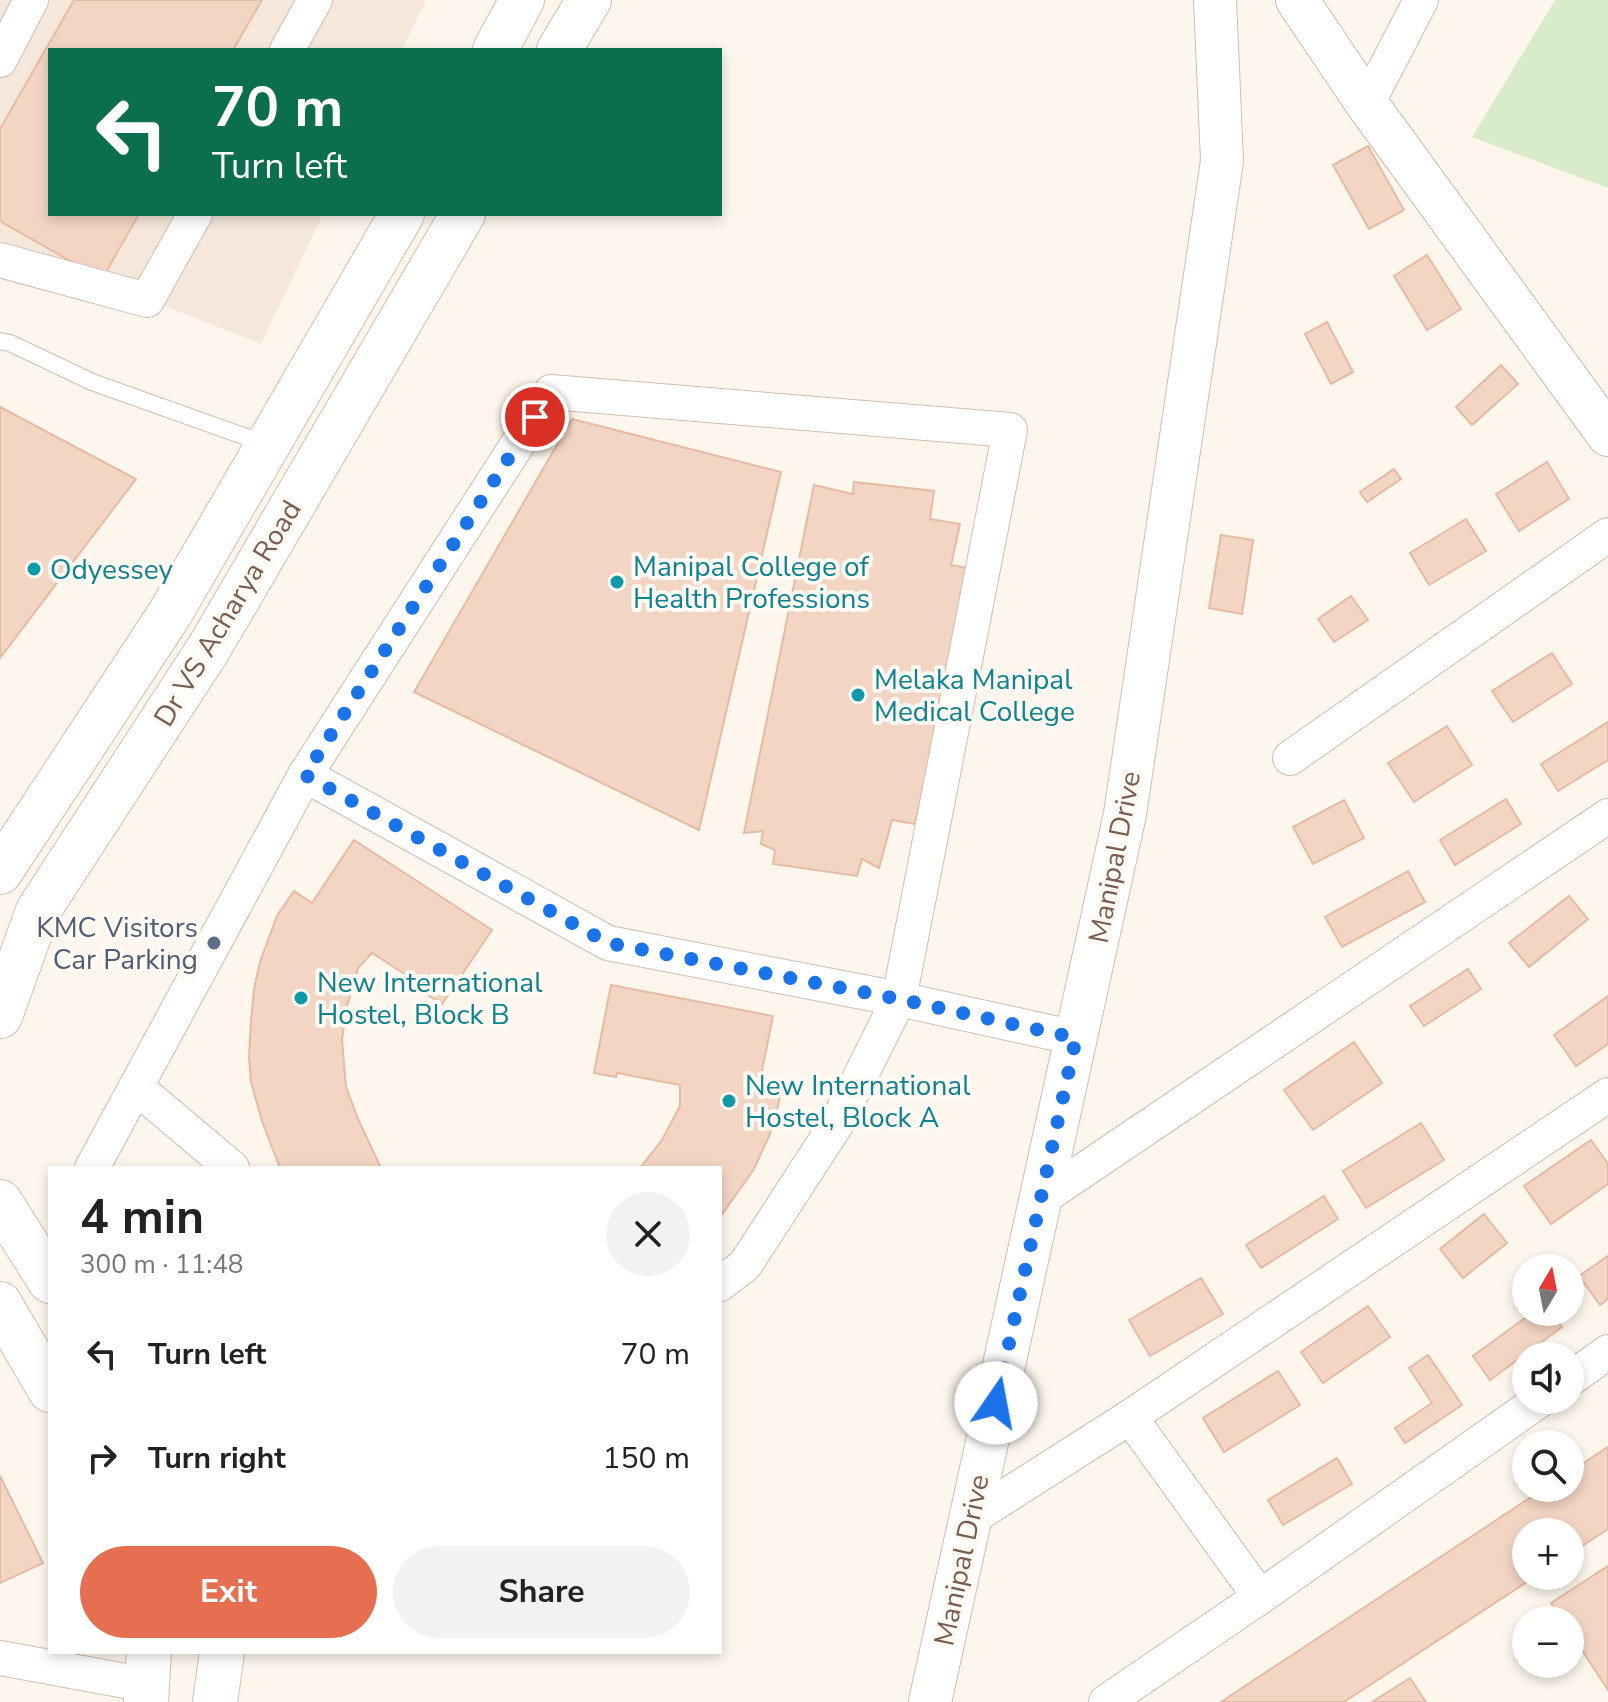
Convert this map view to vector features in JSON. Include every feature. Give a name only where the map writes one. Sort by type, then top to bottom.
[{"type":"main road","points":[[496,48],[522,0]]},
{"type":"main road","points":[[560,48],[589,0]]},
{"type":"main road","name":"Dr VS Acharya Road","points":[[0,872],[169,615],[401,216]]},
{"type":"main road","name":"Dr VS Acharya Road","points":[[0,1016],[38,911],[209,648],[462,216]]},
{"type":"main road","points":[[169,615],[209,648]]},
{"type":"main road","points":[[0,1202],[48,1278]]},
{"type":"main road","points":[[0,1304],[48,1387]]},
{"type":"main road","points":[[215,1702],[222,1654]]},
{"type":"street","points":[[0,60],[31,0]]},
{"type":"street","points":[[288,48],[315,0]]},
{"type":"street","name":"Manipal Drive","points":[[930,1702],[1125,814],[1222,161],[1215,0]]},
{"type":"street","points":[[1297,0],[1367,104],[1608,435]]},
{"type":"street","points":[[1367,104],[1421,0]]},
{"type":"street","points":[[0,260],[147,300],[194,216]]},
{"type":"street","points":[[93,1166],[305,775],[551,392],[1010,430],[899,999],[837,1123],[745,1265],[722,1282]]},
{"type":"street","points":[[1290,758],[1608,535]]},
{"type":"street","points":[[305,775],[608,943],[899,999],[1076,1038]]},
{"type":"street","points":[[1041,1199],[1608,816]]},
{"type":"street","points":[[136,1087],[230,1166]]},
{"type":"street","points":[[970,1519],[1130,1417],[1608,1095]]},
{"type":"street","points":[[1584,1369],[1608,1352]]},
{"type":"street","points":[[1106,1702],[1520,1414]]},
{"type":"street","points":[[1130,1417],[1260,1597]]},
{"type":"street","points":[[0,1658],[147,1680]]},
{"type":"lane","points":[[0,341],[92,382],[268,444]]},
{"type":"shaded area","points":[[0,0],[426,0],[403,48],[48,48],[48,216],[322,216],[261,344],[0,241]]},
{"type":"green space","points":[[1555,0],[1608,0],[1608,188],[1472,137]]},
{"type":"building","points":[[74,0],[262,0],[234,48],[48,48],[48,216],[138,216],[102,279],[0,221],[0,129]]},
{"type":"building","points":[[1368,146],[1404,210],[1369,229],[1333,165]]},
{"type":"building","points":[[1427,255],[1461,309],[1427,330],[1394,276]]},
{"type":"building","points":[[1327,322],[1353,372],[1331,384],[1305,334]]},
{"type":"building","points":[[1501,365],[1518,384],[1472,425],[1456,407]]},
{"type":"building","name":"Odyessey","points":[[0,407],[136,479],[0,658]]},
{"type":"building","name":"Manipal College of Health Professions","points":[[572,419],[781,472],[699,830],[414,692]]},
{"type":"building","points":[[1547,462],[1569,499],[1519,531],[1496,494]]},
{"type":"building","points":[[1394,469],[1401,479],[1367,502],[1360,492]]},
{"type":"building","name":"Melaka Manipal Medical College","points":[[854,482],[934,491],[930,519],[960,524],[951,565],[972,569],[915,824],[892,820],[879,868],[862,859],[857,876],[773,864],[775,850],[761,844],[763,831],[744,833],[814,485],[853,494]]},
{"type":"building","points":[[1466,519],[1486,551],[1429,585],[1410,553]]},
{"type":"building","points":[[1221,535],[1253,540],[1242,614],[1209,608]]},
{"type":"building","points":[[1351,596],[1368,620],[1334,642],[1318,619]]},
{"type":"building","points":[[1552,653],[1572,684],[1513,722],[1492,691]]},
{"type":"building","points":[[1608,722],[1608,760],[1558,791],[1541,764]]},
{"type":"building","points":[[1447,726],[1472,765],[1414,802],[1388,763]]},
{"type":"building","points":[[1506,799],[1521,824],[1455,865],[1440,840]]},
{"type":"building","points":[[1344,800],[1364,838],[1313,864],[1293,827]]},
{"type":"building","name":"New International Hostel, Block B","points":[[354,840],[492,930],[442,1004],[423,992],[426,988],[372,953],[358,968],[342,1039],[346,1087],[380,1166],[279,1166],[251,1082],[251,1021],[260,962],[277,916],[294,891],[312,903]]},
{"type":"building","points":[[1408,871],[1425,902],[1342,947],[1325,917]]},
{"type":"building","points":[[1569,896],[1588,919],[1529,967],[1509,943]]},
{"type":"building","points":[[1468,969],[1481,989],[1424,1026],[1410,1006]]},
{"type":"building","name":"New International Hostel, Block A","points":[[611,985],[773,1016],[758,1091],[780,1096],[774,1125],[754,1169],[722,1214],[722,1166],[642,1166],[662,1140],[680,1106],[680,1085],[617,1073],[616,1077],[594,1073]]},
{"type":"building","points":[[1608,996],[1608,1044],[1576,1066],[1554,1035]]},
{"type":"building","points":[[1354,1042],[1382,1083],[1313,1130],[1284,1090]]},
{"type":"building","points":[[1421,1123],[1444,1160],[1366,1208],[1343,1171]]},
{"type":"building","points":[[1591,1140],[1608,1164],[1608,1184],[1551,1224],[1524,1186]]},
{"type":"building","points":[[1324,1196],[1338,1219],[1261,1268],[1246,1245]]},
{"type":"building","points":[[1484,1214],[1507,1243],[1463,1278],[1440,1249]]},
{"type":"building","points":[[1608,1256],[1608,1299],[1600,1305],[1584,1283],[1584,1273]]},
{"type":"building","points":[[1201,1278],[1223,1314],[1150,1356],[1129,1320]]},
{"type":"building","points":[[1368,1306],[1390,1337],[1323,1383],[1301,1352]]},
{"type":"building","points":[[1514,1326],[1562,1327],[1542,1342],[1512,1342],[1512,1364],[1490,1380],[1473,1356]]},
{"type":"building","points":[[1428,1355],[1462,1405],[1405,1443],[1395,1428],[1432,1403],[1409,1368]]},
{"type":"building","points":[[1278,1371],[1300,1405],[1224,1452],[1203,1418]]},
{"type":"building","points":[[1608,1447],[1608,1529],[1584,1545],[1584,1518],[1512,1518],[1512,1590],[1515,1590],[1344,1702],[1221,1702],[1524,1502],[1584,1502],[1584,1463]]},
{"type":"building","points":[[1337,1458],[1352,1484],[1283,1525],[1268,1500]]},
{"type":"building","points":[[0,1476],[43,1563],[0,1583]]},
{"type":"building","points":[[1608,1566],[1608,1690],[1584,1653],[1584,1606],[1553,1606],[1551,1603],[1571,1590],[1584,1590],[1584,1582]]},
{"type":"building","points":[[1410,1678],[1426,1702],[1372,1702]]},
{"type":"place","name":"Odyessey","points":[[34,569]]},
{"type":"place","name":"Manipal College of Health Professions","points":[[617,582]]},
{"type":"place","name":"Melaka Manipal Medical College","points":[[858,695]]},
{"type":"place","name":"KMC Visitors Car Parking","points":[[214,943]]},
{"type":"place","name":"New International Hostel, Block B","points":[[301,998]]},
{"type":"place","name":"New International Hostel, Block A","points":[[729,1101]]},
{"type":"route","points":[[535,417],[305,775],[608,943],[899,999],[1076,1038],[996,1403]]}]
